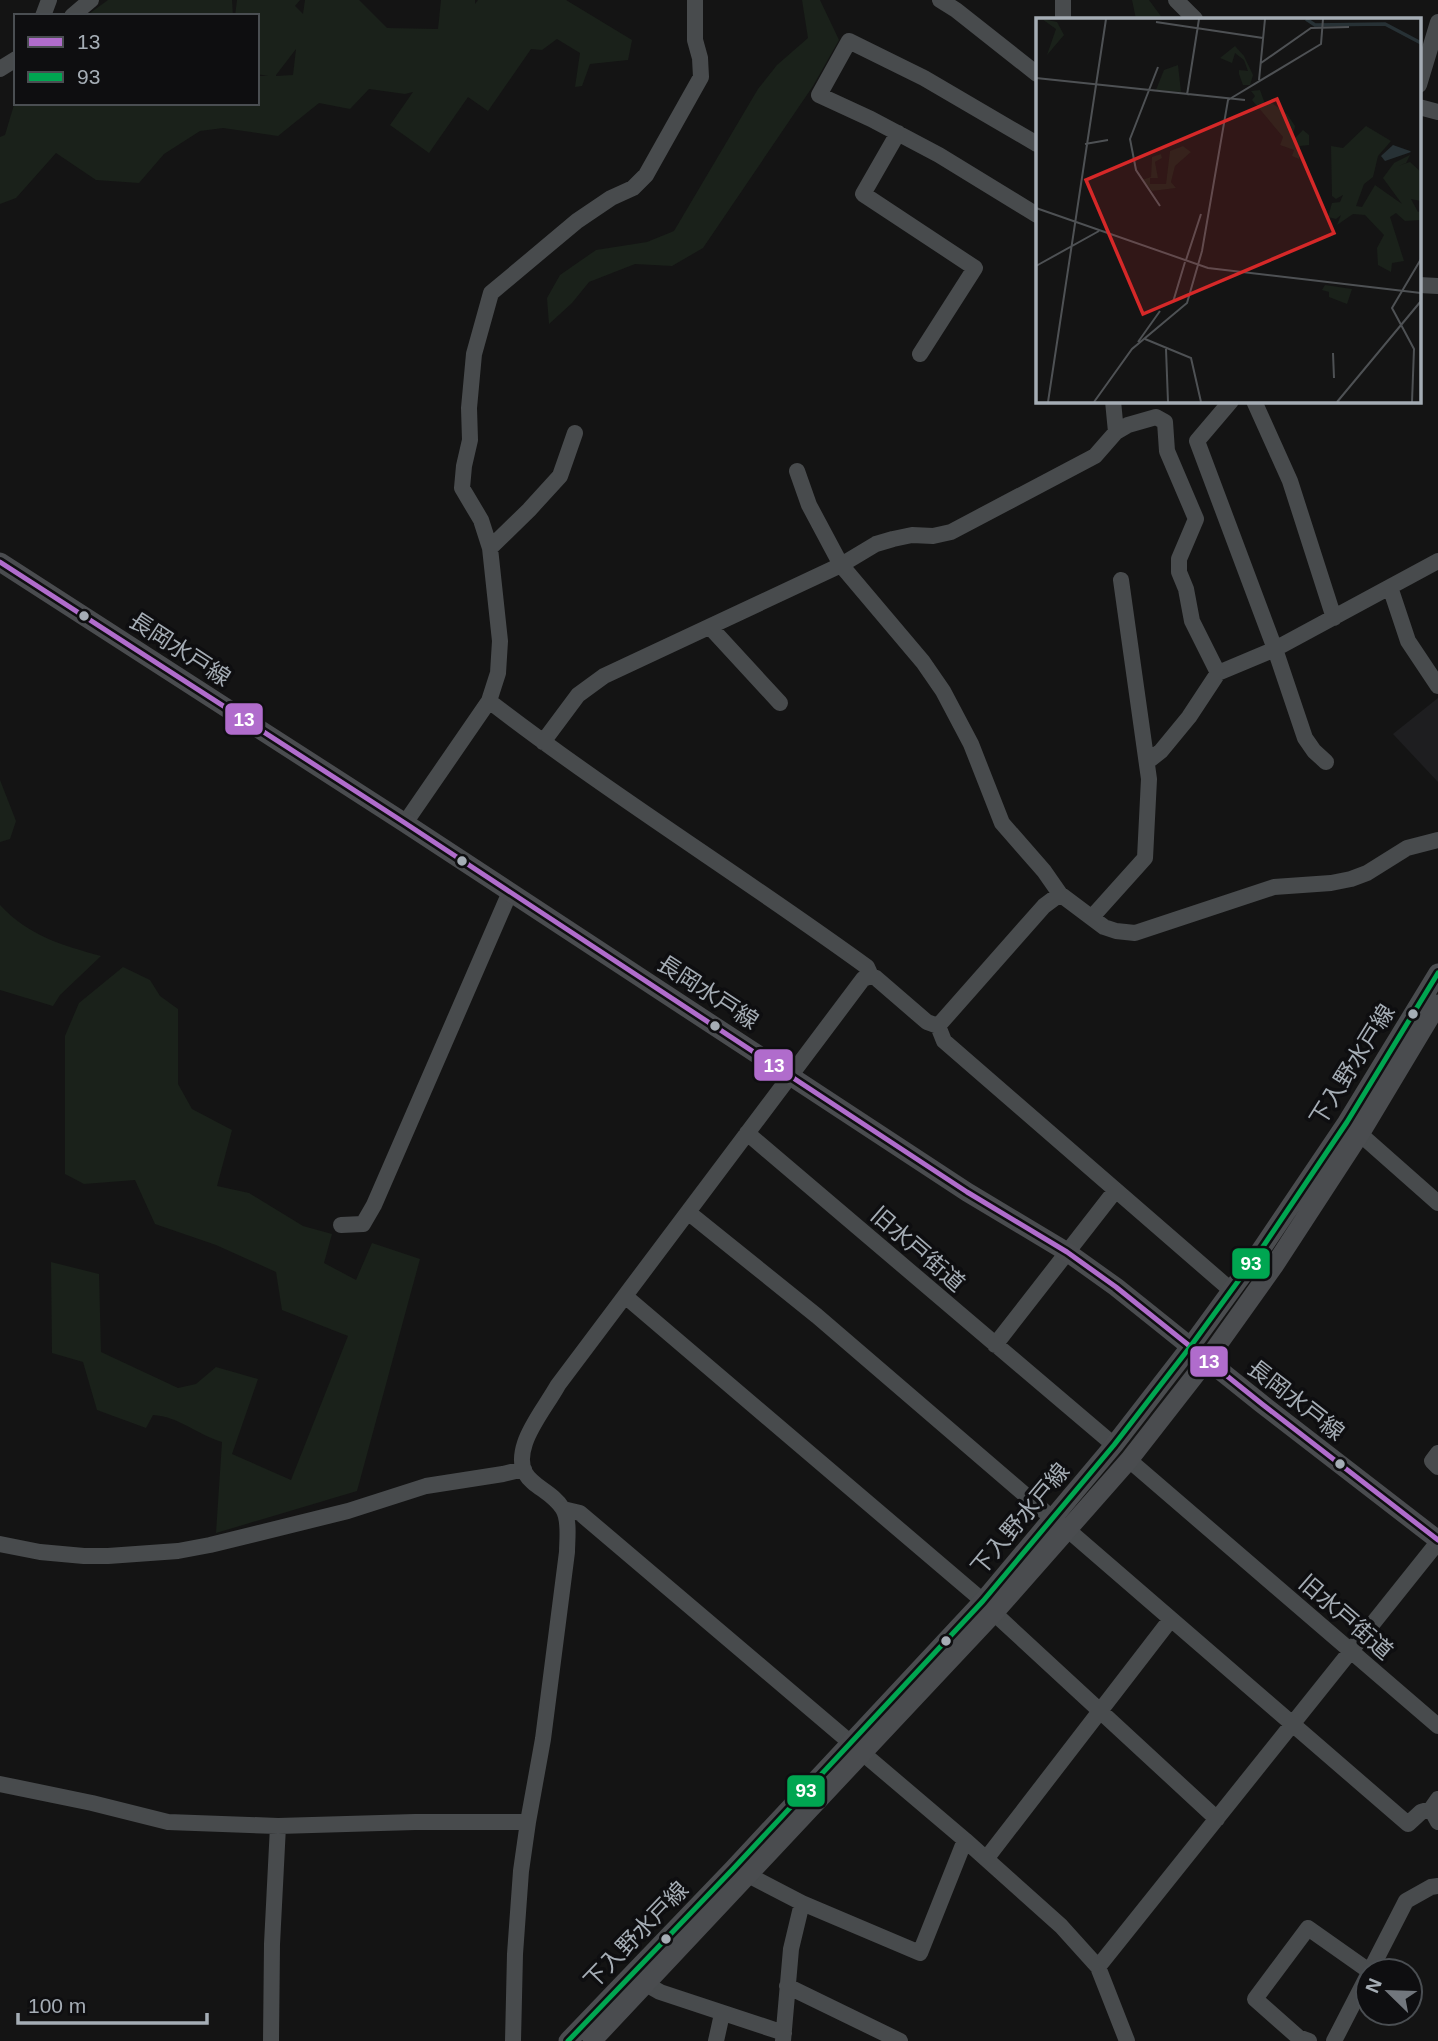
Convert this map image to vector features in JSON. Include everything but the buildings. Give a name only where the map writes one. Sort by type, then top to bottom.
[{"type":"main road","name":"長岡水戸線","points":[[0,562],[405,823],[967,1192],[1067,1252],[1116,1287],[1438,1541]]},
{"type":"main road","name":"下入野水戸線","points":[[1060,1524],[1114,1446],[1232,1291],[1347,1122],[1438,973]]},
{"type":"main road","name":"下入野水戸線","points":[[568,2041],[857,1748],[988,1607],[1060,1524],[1129,1460],[1207,1360],[1274,1266],[1360,1134],[1438,1004]]},
{"type":"main road","name":"下入野水戸線","points":[[592,2041],[748,1875],[857,1748]]},
{"type":"street","points":[[74,14],[91,0]]},
{"type":"street","points":[[405,823],[489,701],[498,673],[500,641],[490,548],[481,520],[462,488],[470,440],[469,408],[474,354],[491,293],[577,221],[611,198],[633,188],[646,175],[701,77],[695,40],[695,0]]},
{"type":"street","points":[[940,0],[1036,73]]},
{"type":"street","points":[[1063,0],[1063,18]]},
{"type":"street","points":[[1176,0],[1194,18]]},
{"type":"street","points":[[1420,82],[1438,22]]},
{"type":"street","points":[[1036,143],[924,78],[849,41],[819,95],[939,155],[1036,214]]},
{"type":"street","points":[[1420,107],[1438,112]]},
{"type":"street","points":[[898,133],[863,194],[975,268],[920,354]]},
{"type":"street","points":[[1420,285],[1438,286]]},
{"type":"street","points":[[1113,402],[1116,432]]},
{"type":"street","points":[[1230,402],[1197,440],[1275,649],[1305,738],[1326,762]]},
{"type":"street","points":[[1254,402],[1290,481],[1334,618]]},
{"type":"street","points":[[543,742],[578,695],[604,676],[841,565],[876,544],[912,535],[933,536],[951,532],[1095,456],[1116,432],[1128,425],[1156,417],[1165,422],[1167,452],[1196,519],[1179,559],[1179,572],[1186,589],[1192,621],[1218,673]]},
{"type":"street","points":[[490,548],[560,476],[575,433]]},
{"type":"street","points":[[797,471],[809,505],[841,565],[923,662],[943,691],[971,744],[1002,823],[1044,871],[1060,894],[1104,927],[1116,932],[1135,933],[1274,887],[1350,879],[1367,873],[1407,848],[1438,840]]},
{"type":"street","points":[[1147,762],[1161,751],[1189,717],[1218,673],[1275,649],[1438,561]]},
{"type":"street","points":[[1092,917],[1145,858],[1149,790],[1147,762],[1121,580]]},
{"type":"street","points":[[1390,587],[1408,641],[1438,685]]},
{"type":"street","points":[[710,627],[780,703]]},
{"type":"street","points":[[489,701],[543,742],[793,913],[867,967],[871,976],[927,1022],[938,1026]]},
{"type":"street","points":[[341,1225],[363,1224],[374,1205],[510,892]]},
{"type":"street","points":[[938,1026],[1044,906],[1060,894]]},
{"type":"street","points":[[871,976],[863,979],[690,1213],[558,1385],[526,1440],[522,1461],[530,1480],[563,1509],[580,1513],[965,1840],[1061,1926],[1098,1967],[1127,2041]]},
{"type":"street","points":[[938,1026],[943,1041],[1232,1291]]},
{"type":"street","name":"旧水戸街道","points":[[747,1133],[1114,1446]]},
{"type":"street","points":[[1360,1134],[1438,1203]]},
{"type":"street","points":[[995,1345],[1115,1191]]},
{"type":"street","points":[[690,1213],[817,1316],[1408,1824],[1421,1812],[1436,1810]]},
{"type":"street","points":[[625,1296],[988,1607],[1217,1819]]},
{"type":"street","points":[[1438,1453],[1432,1461],[1438,1467]]},
{"type":"street","name":"旧水戸街道","points":[[1129,1460],[1437,1726]]},
{"type":"street","points":[[0,1544],[40,1552],[85,1556],[178,1551],[348,1511],[426,1486],[524,1469]]},
{"type":"street","points":[[513,2041],[517,1913],[567,1552],[567,1529],[563,1509]]},
{"type":"street","points":[[1098,1967],[1438,1541]]},
{"type":"street","points":[[986,1859],[1171,1619]]},
{"type":"street","points":[[0,1784],[168,1822],[278,1826],[528,1822]]},
{"type":"street","points":[[271,2041],[278,1826]]},
{"type":"street","points":[[748,1875],[802,1903],[920,1953],[965,1840]]},
{"type":"street","points":[[1377,1957],[1406,1901],[1438,1886]]},
{"type":"street","points":[[646,1984],[660,1992],[783,2037],[790,1949],[802,1903]]},
{"type":"street","points":[[1309,2041],[1298,2038],[1255,1999],[1308,1928],[1354,1961]]},
{"type":"street","points":[[787,1986],[900,2041]]},
{"type":"street","points":[[1334,2041],[1354,2002]]},
{"type":"street","points":[[716,2041],[722,2014]]},
{"type":"shaded area","points":[[108,0],[232,0],[233,14],[89,14]]},
{"type":"shaded area","points":[[237,0],[300,0],[295,6],[303,14],[305,0],[359,0],[387,28],[438,29],[441,0],[475,0],[475,4],[478,0],[566,0],[632,40],[628,60],[590,64],[582,86],[575,87],[580,53],[557,39],[542,50],[531,49],[488,111],[468,97],[429,153],[390,125],[413,92],[405,94],[369,89],[350,109],[319,103],[278,136],[223,128],[200,131],[164,154],[139,183],[96,180],[56,153],[16,198],[0,204],[0,137],[5,135],[14,105],[259,105],[259,76],[268,76],[259,74],[259,14],[235,14]],"holes":[[[296,49],[293,75],[276,75]]]},
{"type":"shaded area","points":[[802,0],[820,0],[839,40],[813,86],[703,248],[672,266],[635,264],[589,282],[572,303],[549,324],[547,298],[560,275],[596,250],[647,242],[674,231],[758,89],[777,65],[808,38]]},
{"type":"shaded area","points":[[1132,0],[1149,0],[1162,18],[1136,18]]},
{"type":"shaded area","points":[[1438,698],[1438,782],[1393,734]]},
{"type":"shaded area","points":[[0,780],[16,821],[10,839],[0,842]]},
{"type":"shaded area","points":[[0,905],[34,932],[101,956],[60,995],[53,1006],[0,990]]},
{"type":"shaded area","points":[[123,967],[150,980],[160,996],[178,1009],[178,1084],[192,1109],[232,1130],[217,1186],[249,1193],[303,1226],[332,1234],[324,1263],[356,1280],[372,1243],[420,1259],[357,1491],[216,1533],[222,1442],[162,1416],[153,1415],[146,1428],[97,1410],[83,1362],[52,1353],[51,1262],[99,1274],[101,1352],[178,1388],[196,1384],[216,1367],[258,1379],[232,1454],[291,1480],[348,1336],[282,1310],[276,1272],[216,1245],[155,1224],[135,1180],[84,1184],[65,1174],[65,1036],[79,1003]]},
{"type":"transit line","name":"13","points":[[0,562],[405,823],[967,1192],[1067,1252],[1116,1287],[1438,1540]]},
{"type":"transit line","name":"93","points":[[568,2041],[983,1601],[1114,1445],[1258,1254],[1347,1122],[1438,973]]}]
